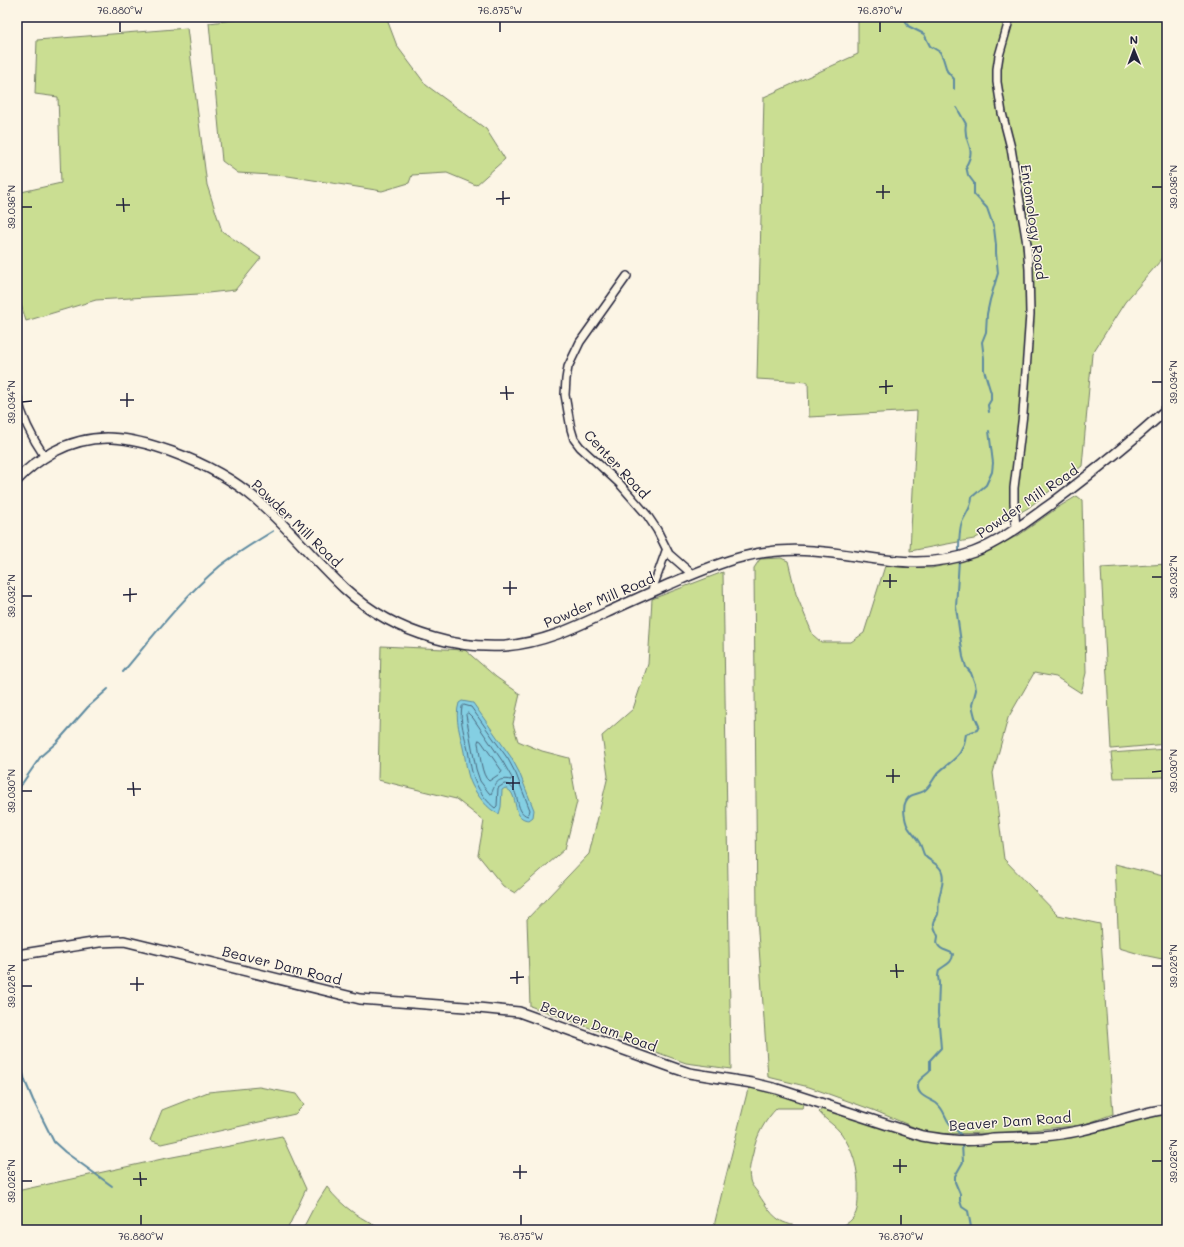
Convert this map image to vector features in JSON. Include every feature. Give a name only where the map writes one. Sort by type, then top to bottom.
[{"type":"main road","name":"Powder Mill Road","points":[[17,480],[31,466],[45,457],[65,446],[77,442],[98,438],[115,438],[146,443],[198,463],[222,476],[257,500],[345,589],[368,607],[397,624],[433,638],[454,643],[481,646],[504,646],[529,642],[555,635],[714,565],[766,552],[785,550],[812,551],[878,560],[908,562],[930,562],[963,556],[989,545],[1016,528],[1115,455],[1167,409]]},
{"type":"main road","name":"Beaver Dam Road","points":[[17,955],[99,942],[124,941],[360,999],[519,1012],[689,1073],[770,1087],[922,1136],[947,1141],[1076,1132],[1167,1109]]},
{"type":"street","name":"Entomology Road","points":[[1010,17],[999,56],[997,82],[1002,113],[1011,148],[1027,244],[1030,314],[1023,414],[1014,488],[1016,528]]},
{"type":"street","name":"Center Road","points":[[627,276],[580,342],[568,367],[565,395],[571,430],[574,439],[580,447],[618,483],[641,508],[657,530],[666,551],[692,574]]},
{"type":"street","points":[[17,396],[27,426],[45,457]]},
{"type":"street","points":[[651,593],[666,551]]},
{"type":"green space","points":[[258,17],[386,17],[397,46],[426,85],[486,129],[505,159],[476,185],[447,173],[412,175],[409,183],[382,191],[288,176],[238,173],[222,161],[209,23]]},
{"type":"green space","points":[[858,17],[1167,17],[1167,253],[1125,302],[1092,354],[1082,466],[1028,508],[974,539],[910,551],[917,411],[809,417],[808,382],[757,379],[764,97],[858,54]]},
{"type":"green space","points":[[187,28],[207,185],[222,231],[261,258],[235,290],[199,294],[96,300],[26,321],[17,291],[17,193],[61,183],[58,97],[35,94],[37,40]]},
{"type":"green space","points":[[1077,496],[1082,500],[1086,673],[1081,693],[1056,677],[1034,673],[1008,718],[993,773],[1004,859],[1058,915],[1100,924],[1113,1114],[1083,1125],[1000,1133],[930,1134],[873,1110],[809,1087],[768,1077],[757,918],[754,568],[760,559],[781,558],[788,561],[796,594],[813,635],[821,642],[851,642],[864,633],[885,566],[932,568],[969,559],[1019,535],[1057,508]]},
{"type":"green space","points":[[1167,564],[1167,744],[1111,749],[1101,568]]},
{"type":"green space","points":[[723,572],[731,1069],[686,1063],[530,1006],[527,919],[589,854],[608,776],[602,736],[633,709],[648,664],[652,599]]},
{"type":"green space","points":[[381,646],[465,650],[496,677],[520,694],[513,724],[518,741],[542,751],[569,758],[577,802],[565,849],[515,893],[503,886],[478,855],[484,821],[456,799],[378,780]]},
{"type":"green space","points":[[1167,749],[1167,777],[1114,778],[1111,753]]},
{"type":"green space","points":[[1115,864],[1167,877],[1167,960],[1119,948]]},
{"type":"green space","points":[[752,1083],[807,1099],[802,1108],[777,1108],[765,1123],[754,1147],[749,1173],[751,1184],[769,1210],[779,1220],[790,1225],[829,1229],[846,1224],[856,1213],[858,1183],[854,1160],[849,1146],[841,1133],[819,1112],[827,1105],[947,1141],[1054,1134],[1167,1107],[1167,1230],[713,1230],[747,1093]]},
{"type":"green space","points":[[259,1087],[296,1094],[304,1105],[295,1114],[161,1144],[150,1140],[162,1110],[208,1092]]},
{"type":"green space","points":[[282,1136],[306,1189],[287,1230],[17,1230],[17,1191],[162,1159]]},
{"type":"green space","points":[[327,1187],[346,1207],[368,1222],[385,1230],[302,1230]]},
{"type":"water","points":[[462,701],[473,703],[511,757],[519,772],[534,810],[533,817],[529,820],[520,817],[513,796],[507,789],[505,788],[502,790],[499,814],[487,806],[474,789],[468,773],[457,715],[459,703]]},
{"type":"waterway","points":[[904,17],[908,26],[924,34],[930,46],[940,52],[947,71],[954,79],[954,89]]},
{"type":"waterway","points":[[957,108],[966,124],[965,130],[970,149],[969,159],[966,166],[968,175],[974,183],[974,194],[987,208],[994,228],[996,245],[998,273],[990,300],[987,314],[986,332],[982,342],[984,370],[991,393],[991,400],[988,405],[989,412]]},
{"type":"waterway","points":[[959,554],[961,525],[970,507],[972,497],[986,485],[992,472],[993,463],[989,431]]},
{"type":"waterway","points":[[123,672],[169,617],[206,578],[220,566],[273,531]]},
{"type":"waterway","points":[[959,560],[956,607],[963,657],[966,667],[971,673],[975,684],[976,690],[972,705],[979,726],[977,730],[966,734],[963,748],[957,756],[939,772],[926,789],[908,798],[905,804],[904,812],[908,827],[920,844],[924,854],[941,869],[943,883],[938,914],[934,922],[934,926],[938,936],[937,943],[939,947],[953,954],[952,960],[939,970],[938,976],[938,1013],[941,1048],[930,1060],[930,1071],[919,1080],[918,1088],[921,1094],[939,1106],[948,1121],[961,1135],[961,1137]]},
{"type":"waterway","points":[[17,791],[41,756],[57,742],[88,707],[108,689]]},
{"type":"waterway","points":[[17,1050],[25,1081],[54,1142],[65,1152],[112,1186]]},
{"type":"waterway","points":[[962,1144],[963,1162],[955,1176],[955,1182],[960,1194],[962,1207],[968,1211],[973,1230]]}]
